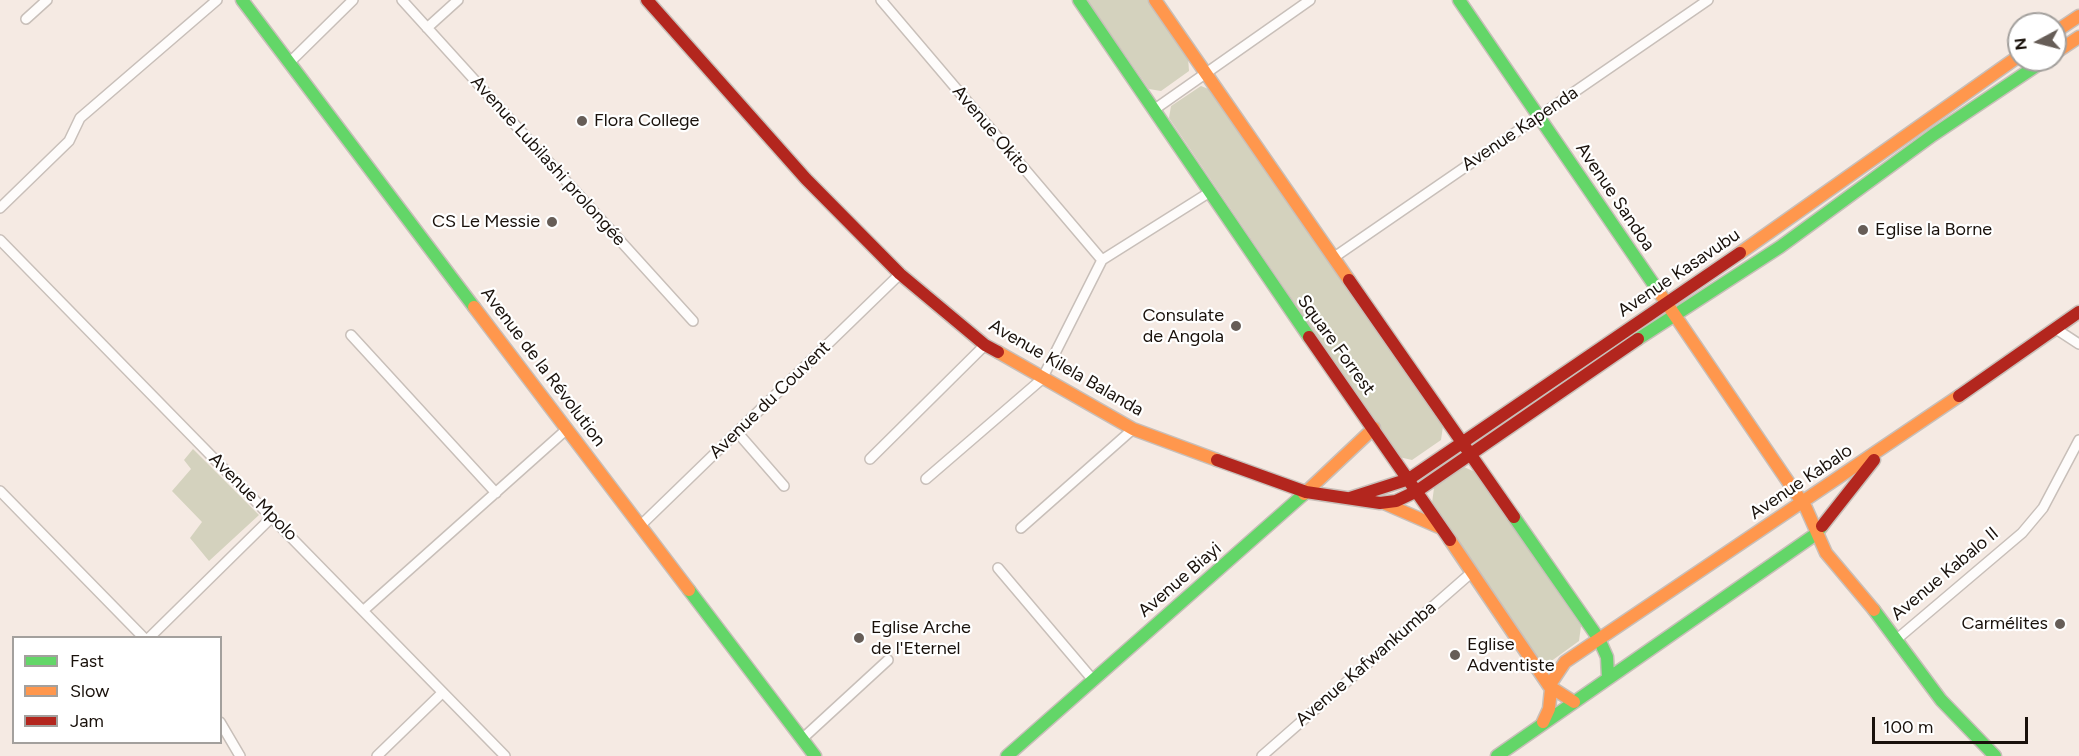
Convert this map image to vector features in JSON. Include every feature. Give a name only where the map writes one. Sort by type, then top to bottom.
[{"type":"street","points":[[26,19],[47,0]]},
{"type":"street","points":[[0,208],[69,141],[80,118],[217,0]]},
{"type":"street","name":"Avenue de la Révolution","points":[[242,0],[815,756]]},
{"type":"street","points":[[289,63],[353,0]]},
{"type":"street","name":"Avenue Lubilashi prolongée","points":[[402,0],[693,321]]},
{"type":"street","points":[[427,28],[458,0]]},
{"type":"street","name":"Avenue Kilela Balanda","points":[[646,0],[806,178],[900,274],[985,345],[1133,429],[1306,492],[1384,503],[1417,491]]},
{"type":"street","name":"Avenue Okito","points":[[881,0],[1102,260]]},
{"type":"street","name":"Square Forrest","points":[[1079,0],[1155,109],[1278,294],[1374,428],[1470,573],[1550,687],[1574,702]]},
{"type":"street","points":[[1155,0],[1599,639],[1607,657],[1608,678]]},
{"type":"street","points":[[1155,109],[1310,0]]},
{"type":"street","name":"Avenue Sandoa","points":[[1459,0],[1810,515],[1826,554],[1897,639]]},
{"type":"street","name":"Avenue Kapenda","points":[[1333,258],[1707,0]]},
{"type":"street","name":"Avenue Kasavubu","points":[[1417,491],[2007,66]]},
{"type":"street","name":"Avenue Kasavubu","points":[[1349,498],[1409,479],[1462,442],[1670,309],[1780,247],[1924,141],[2027,72]]},
{"type":"street","points":[[926,479],[1042,379],[1102,260],[1210,192]]},
{"type":"street","name":"Avenue Mpolo","points":[[2,244],[505,756]]},
{"type":"street","name":"Avenue du Couvent","points":[[640,526],[900,274]]},
{"type":"street","name":"Avenue Kabalo","points":[[1550,687],[1565,662],[1882,450],[2079,312]]},
{"type":"street","points":[[2056,329],[2079,344]]},
{"type":"street","points":[[351,335],[496,493]]},
{"type":"street","points":[[870,459],[985,345]]},
{"type":"street","name":"Avenue Biayi","points":[[1007,756],[1306,492],[1374,428]]},
{"type":"street","points":[[364,610],[567,429]]},
{"type":"street","points":[[1021,528],[1133,429]]},
{"type":"street","points":[[737,432],[784,486]]},
{"type":"street","name":"Avenue Kabalo II","points":[[1995,756],[1941,700],[1897,639],[2022,533],[2043,508],[2079,440]]},
{"type":"street","points":[[1497,756],[1816,534],[1882,450]]},
{"type":"street","points":[[0,491],[142,636]]},
{"type":"street","points":[[1384,503],[1442,529]]},
{"type":"street","points":[[150,636],[272,517]]},
{"type":"street","points":[[998,568],[1093,680]]},
{"type":"street","name":"Avenue Kafwankumba","points":[[1262,756],[1470,573]]},
{"type":"street","points":[[802,739],[888,660]]},
{"type":"street","points":[[1542,724],[1549,709],[1550,687]]},
{"type":"street","points":[[377,756],[442,693]]},
{"type":"street","points":[[222,725],[240,756]]},
{"type":"shaded area","points":[[1087,0],[1148,0],[1188,57],[1189,71],[1161,91],[1149,89]]},
{"type":"shaded area","points":[[1201,86],[1211,90],[1443,426],[1441,440],[1412,460],[1399,457],[1169,118],[1171,106]]},
{"type":"shaded area","points":[[193,449],[259,515],[209,561],[190,538],[202,522],[172,491],[191,469],[184,460]]},
{"type":"shaded area","points":[[1464,467],[1475,472],[1581,626],[1579,641],[1550,662],[1538,658],[1432,503],[1434,488]]},
{"type":"traffic: fast","points":[[242,0],[474,307]]},
{"type":"traffic: fast","points":[[1079,0],[1309,337]]},
{"type":"traffic: fast","points":[[1459,0],[1661,295]]},
{"type":"traffic: fast","points":[[1638,339],[1780,247],[1933,135],[2027,72]]},
{"type":"traffic: fast","points":[[1007,756],[1304,494]]},
{"type":"traffic: fast","points":[[1514,517],[1599,639],[1607,657],[1608,677]]},
{"type":"traffic: fast","points":[[1497,756],[1816,534],[1822,526]]},
{"type":"traffic: fast","points":[[689,590],[815,756]]},
{"type":"traffic: fast","points":[[1874,610],[1941,700],[1995,756]]},
{"type":"traffic: slow","points":[[1155,0],[1349,280]]},
{"type":"traffic: slow","points":[[2067,24],[2079,16]]},
{"type":"traffic: slow","points":[[2067,45],[2079,37]]},
{"type":"traffic: slow","points":[[1740,253],[2007,64]]},
{"type":"traffic: slow","points":[[1661,295],[1806,508],[1826,553],[1874,610]]},
{"type":"traffic: slow","points":[[474,307],[689,590]]},
{"type":"traffic: slow","points":[[998,352],[1133,429],[1217,460]]},
{"type":"traffic: slow","points":[[1549,686],[1565,662],[1959,396]]},
{"type":"traffic: slow","points":[[1304,494],[1374,428]]},
{"type":"traffic: slow","points":[[1386,504],[1441,528]]},
{"type":"traffic: slow","points":[[1450,540],[1549,686],[1574,702]]},
{"type":"traffic: slow","points":[[1543,722],[1549,709],[1551,689]]},
{"type":"traffic: jam","points":[[647,0],[806,179],[900,274],[985,345],[998,352]]},
{"type":"traffic: jam","points":[[1350,498],[1409,479],[1740,253]]},
{"type":"traffic: jam","points":[[1349,280],[1514,517]]},
{"type":"traffic: jam","points":[[1959,396],[2079,312]]},
{"type":"traffic: jam","points":[[1309,337],[1450,540]]},
{"type":"traffic: jam","points":[[1217,460],[1306,492],[1380,503],[1396,501],[1417,491],[1638,339]]},
{"type":"traffic: jam","points":[[1822,526],[1874,460]]},
{"type":"place","name":"Flora College","points":[[582,121]]},
{"type":"place","name":"CS Le Messie","points":[[552,222]]},
{"type":"place","name":"Eglise la Borne","points":[[1863,230]]},
{"type":"place","name":"Consulate de Angola","points":[[1236,326]]},
{"type":"place","name":"Carmélites","points":[[2060,624]]},
{"type":"place","name":"Eglise Arche de l'Eternel","points":[[859,638]]},
{"type":"place","name":"Eglise Adventiste","points":[[1455,655]]}]
